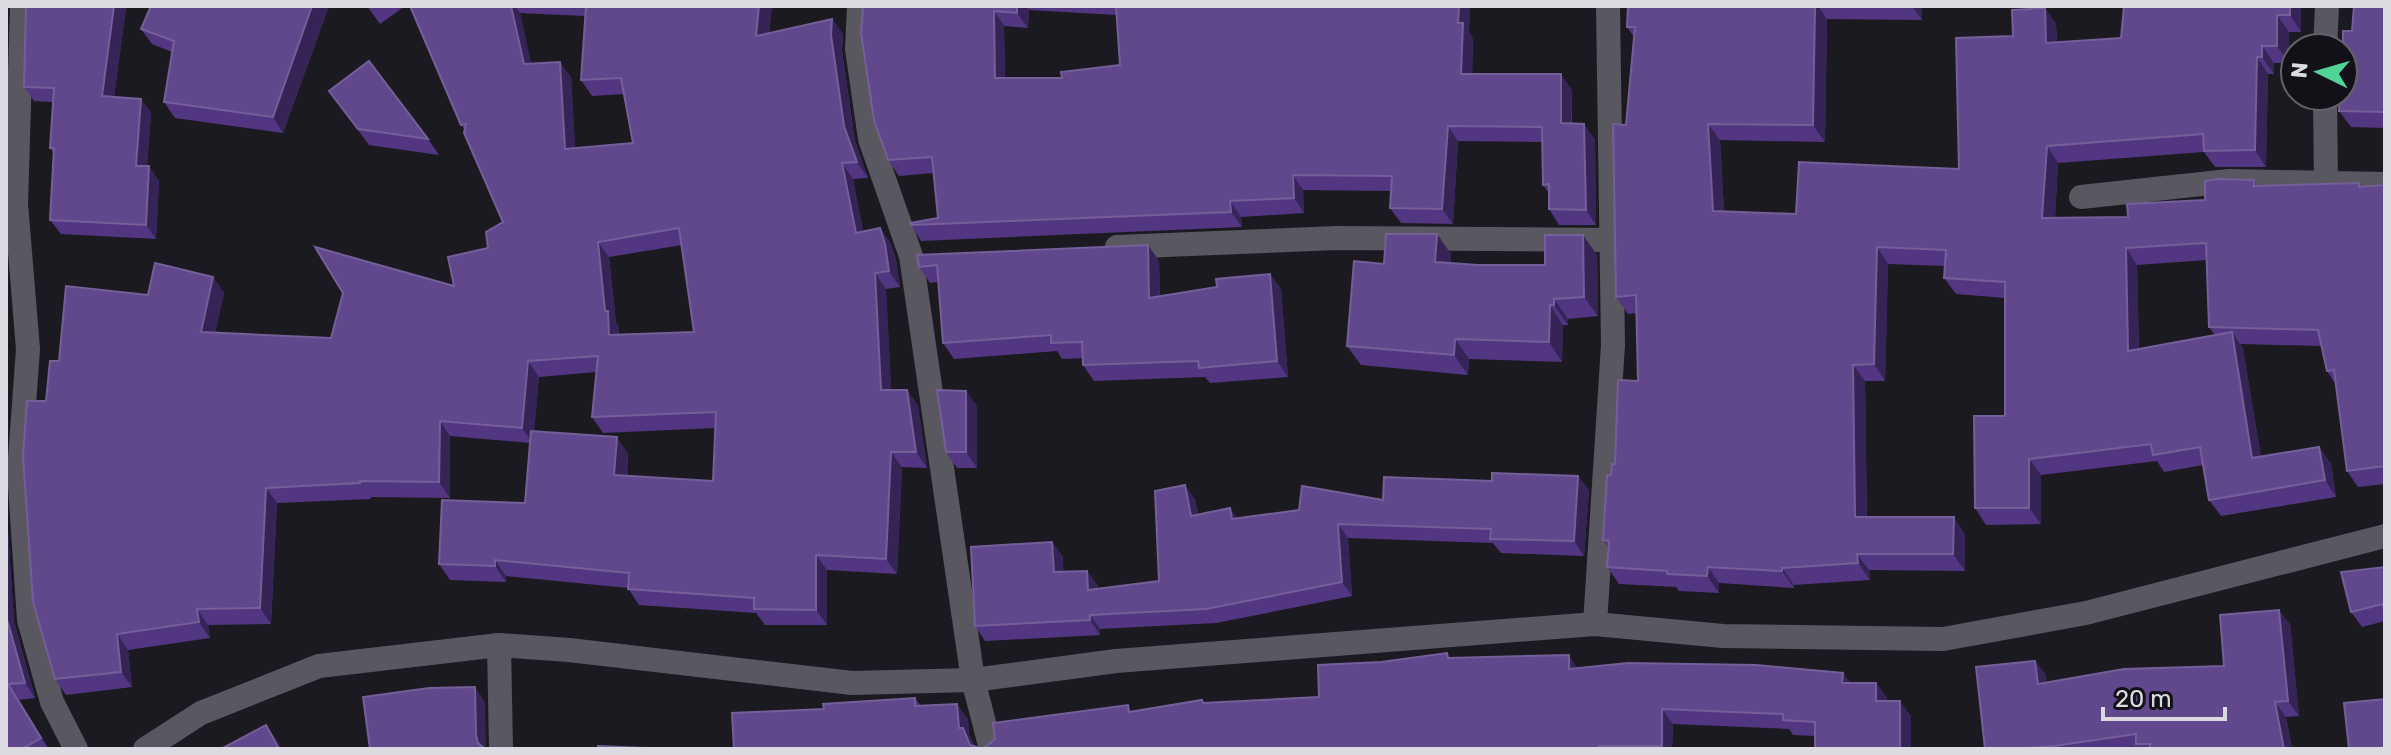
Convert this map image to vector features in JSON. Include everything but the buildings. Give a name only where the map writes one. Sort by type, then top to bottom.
[{"type":"street","points":[[22,6],[16,204],[28,349],[19,472],[29,620],[52,702],[76,749]]},
{"type":"street","points":[[859,6],[857,49],[870,139],[911,256],[973,680],[991,749]]},
{"type":"street","points":[[1595,624],[1613,345],[1608,6]]},
{"type":"street","points":[[2326,32],[2327,6]]},
{"type":"street","points":[[2325,112],[2326,183]]},
{"type":"street","points":[[2081,197],[2229,181],[2385,184]]},
{"type":"street","points":[[1094,248],[1337,238],[1612,240]]},
{"type":"street","points":[[911,256],[941,254]]},
{"type":"street","points":[[145,749],[201,713],[319,666],[499,645],[569,650],[852,683],[973,680],[1116,661],[1595,624],[1723,636],[1943,639],[2086,613],[2385,536]]},
{"type":"street","points":[[499,645],[501,749]]}]
